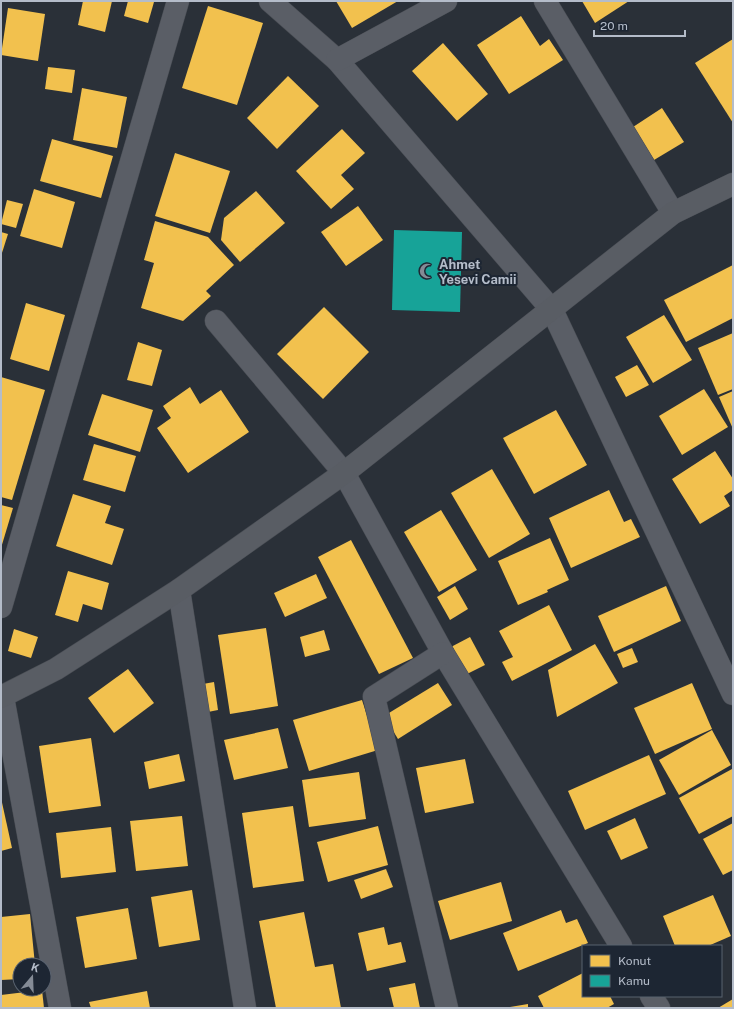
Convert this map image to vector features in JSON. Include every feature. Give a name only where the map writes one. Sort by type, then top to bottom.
[{"type":"street","points":[[1,607],[178,1]]},
{"type":"street","points":[[270,1],[337,60],[552,310],[733,694]]},
{"type":"street","points":[[337,60],[446,1]]},
{"type":"street","points":[[545,1],[673,213]]},
{"type":"street","points":[[60,1008],[2,697],[56,669],[179,590],[344,473],[673,213],[733,184]]},
{"type":"street","points":[[216,321],[344,473],[443,653],[620,945]]},
{"type":"street","points":[[179,590],[245,1008]]},
{"type":"street","points":[[443,653],[374,696],[447,1008]]},
{"type":"street","points":[[652,997],[658,1008]]},
{"type":"building: Konut","points":[[83,1],[112,1],[105,32],[78,25]]},
{"type":"building: Konut","points":[[128,1],[154,2],[148,23],[124,16]]},
{"type":"building: Konut","points":[[336,1],[398,1],[352,28]]},
{"type":"building: Konut","points":[[582,1],[629,1],[595,23]]},
{"type":"building: Konut","points":[[208,6],[263,23],[237,105],[182,88]]},
{"type":"building: Konut","points":[[8,8],[45,14],[38,61],[1,55]]},
{"type":"building: Konut","points":[[521,16],[540,46],[549,39],[563,60],[509,94],[477,45]]},
{"type":"building: Konut","points":[[733,39],[733,123],[695,63]]},
{"type":"building: Konut","points":[[443,43],[488,94],[457,121],[412,71]]},
{"type":"building: Konut","points":[[48,67],[75,70],[72,93],[45,89]]},
{"type":"building: Konut","points":[[288,76],[319,106],[277,149],[247,118]]},
{"type":"building: Konut","points":[[82,88],[127,97],[117,148],[73,140]]},
{"type":"building: Konut","points":[[662,108],[684,142],[654,160],[633,127]]},
{"type":"building: Konut","points":[[342,129],[365,153],[341,175],[354,189],[331,209],[296,171]]},
{"type":"building: Konut","points":[[52,139],[113,156],[101,198],[40,181]]},
{"type":"building: Konut","points":[[175,153],[230,171],[210,233],[155,216]]},
{"type":"building: Konut","points":[[34,189],[75,202],[62,248],[20,236]]},
{"type":"building: Konut","points":[[256,191],[285,223],[240,262],[221,240],[224,218]]},
{"type":"building: Konut","points":[[7,200],[23,204],[16,228],[1,224]]},
{"type":"building: Konut","points":[[358,206],[383,240],[346,266],[321,232]]},
{"type":"building: Konut","points":[[155,221],[208,237],[234,265],[206,291],[211,296],[183,321],[141,308],[154,263],[144,260]]},
{"type":"building: Konut","points":[[1,232],[8,234],[1,256]]},
{"type":"building: Konut","points":[[733,265],[733,318],[686,342],[664,300]]},
{"type":"building: Konut","points":[[26,303],[65,315],[49,371],[10,359]]},
{"type":"building: Konut","points":[[324,307],[369,352],[323,399],[277,354]]},
{"type":"building: Konut","points":[[664,315],[692,360],[653,383],[626,337]]},
{"type":"building: Konut","points":[[733,333],[733,389],[718,395],[698,348]]},
{"type":"building: Konut","points":[[138,342],[162,350],[152,386],[127,380]]},
{"type":"building: Konut","points":[[637,365],[649,385],[626,397],[615,377]]},
{"type":"building: Konut","points":[[1,377],[45,390],[12,500],[1,497]]},
{"type":"building: Konut","points":[[190,387],[200,404],[221,390],[249,432],[188,473],[157,428],[171,418],[163,406]]},
{"type":"building: Konut","points":[[704,389],[728,427],[682,455],[659,416]]},
{"type":"building: Konut","points":[[733,391],[733,429],[719,397]]},
{"type":"building: Konut","points":[[102,394],[153,410],[140,452],[88,435]]},
{"type":"building: Konut","points":[[556,410],[587,465],[534,494],[503,438]]},
{"type":"building: Konut","points":[[94,444],[136,456],[125,492],[83,480]]},
{"type":"building: Konut","points":[[715,451],[733,479],[733,490],[724,496],[730,506],[700,524],[672,479]]},
{"type":"building: Konut","points":[[492,469],[530,534],[489,558],[451,493]]},
{"type":"building: Konut","points":[[609,490],[624,522],[631,519],[640,537],[571,568],[549,518]]},
{"type":"building: Konut","points":[[73,494],[111,506],[105,523],[124,529],[112,565],[56,546]]},
{"type":"building: Konut","points":[[1,505],[13,508],[1,548]]},
{"type":"building: Konut","points":[[441,510],[477,570],[439,592],[404,532]]},
{"type":"building: Konut","points":[[550,538],[569,580],[547,590],[548,592],[518,605],[498,561]]},
{"type":"building: Konut","points":[[351,540],[413,658],[379,674],[318,557]]},
{"type":"building: Konut","points":[[68,571],[109,583],[102,610],[83,604],[78,622],[55,615]]},
{"type":"building: Konut","points":[[316,574],[327,598],[285,617],[274,593]]},
{"type":"building: Konut","points":[[455,586],[468,609],[450,620],[437,597]]},
{"type":"building: Konut","points":[[666,586],[681,621],[614,652],[598,616]]},
{"type":"building: Konut","points":[[549,605],[572,650],[512,681],[502,662],[513,657],[499,631]]},
{"type":"building: Konut","points":[[266,628],[278,706],[230,714],[218,635]]},
{"type":"building: Konut","points":[[14,629],[38,637],[31,658],[8,651]]},
{"type":"building: Konut","points":[[324,630],[330,650],[305,657],[300,637]]},
{"type":"building: Konut","points":[[470,637],[485,665],[463,676],[449,648]]},
{"type":"building: Konut","points":[[595,644],[618,683],[557,717],[548,670]]},
{"type":"building: Konut","points":[[632,648],[638,662],[623,668],[617,654]]},
{"type":"building: Konut","points":[[128,669],[154,703],[114,733],[88,698]]},
{"type":"building: Konut","points":[[214,682],[218,710],[208,712],[203,684]]},
{"type":"building: Konut","points":[[438,683],[452,705],[398,739],[384,716]]},
{"type":"building: Konut","points":[[692,683],[712,729],[655,754],[634,708]]},
{"type":"building: Konut","points":[[362,700],[378,750],[309,771],[293,720]]},
{"type":"building: Konut","points":[[278,728],[288,768],[234,780],[224,740]]},
{"type":"building: Konut","points":[[712,730],[731,765],[679,795],[659,760]]},
{"type":"building: Konut","points":[[91,738],[101,806],[49,813],[39,746]]},
{"type":"building: Konut","points":[[179,754],[185,781],[149,789],[144,762]]},
{"type":"building: Konut","points":[[649,755],[666,794],[585,830],[568,791]]},
{"type":"building: Konut","points":[[465,759],[474,803],[425,813],[416,768]]},
{"type":"building: Konut","points":[[732,769],[733,816],[699,834],[679,798]]},
{"type":"building: Konut","points":[[359,772],[366,819],[309,827],[302,780]]},
{"type":"building: Konut","points":[[1,798],[12,848],[1,851]]},
{"type":"building: Konut","points":[[293,806],[304,881],[253,888],[242,813]]},
{"type":"building: Konut","points":[[182,816],[188,866],[136,871],[130,821]]},
{"type":"building: Konut","points":[[635,818],[648,848],[621,860],[607,831]]},
{"type":"building: Konut","points":[[733,823],[733,870],[723,875],[703,839]]},
{"type":"building: Konut","points":[[378,826],[388,865],[328,882],[317,842]]},
{"type":"building: Konut","points":[[111,827],[116,872],[61,878],[56,833]]},
{"type":"building: Konut","points":[[386,869],[393,887],[361,899],[354,880]]},
{"type":"building: Konut","points":[[501,882],[512,921],[450,940],[438,901]]},
{"type":"building: Konut","points":[[192,890],[200,940],[159,947],[151,897]]},
{"type":"building: Konut","points":[[713,895],[731,936],[710,945],[675,945],[663,916]]},
{"type":"building: Konut","points":[[128,908],[137,959],[85,968],[76,917]]},
{"type":"building: Konut","points":[[561,910],[566,923],[577,919],[588,943],[518,971],[503,933]]},
{"type":"building: Konut","points":[[304,912],[315,967],[333,964],[341,1008],[276,1008],[259,921]]},
{"type":"building: Konut","points":[[30,914],[34,957],[12,957],[12,979],[1,980],[1,917]]},
{"type":"building: Konut","points":[[384,927],[388,945],[401,942],[406,962],[367,971],[358,933]]},
{"type":"building: Konut","points":[[582,974],[582,997],[610,997],[614,1004],[607,1008],[544,1008],[538,996]]},
{"type":"building: Konut","points":[[415,983],[420,1008],[394,1008],[389,988]]},
{"type":"building: Konut","points":[[147,991],[150,1008],[91,1008],[89,1002]]},
{"type":"building: Konut","points":[[12,994],[12,997],[43,997],[44,1008],[1,1008],[1,995]]},
{"type":"building: Konut","points":[[733,999],[733,1008],[718,1008]]},
{"type":"building: Konut","points":[[528,1004],[528,1008],[510,1008],[510,1007]]},
{"type":"building: Kamu","name":"Ahmet Yesevi Camii","points":[[394,230],[462,232],[460,312],[392,310]]},
{"type":"place","name":"Ahmet Yesevi Camii","points":[[427,271]]}]
